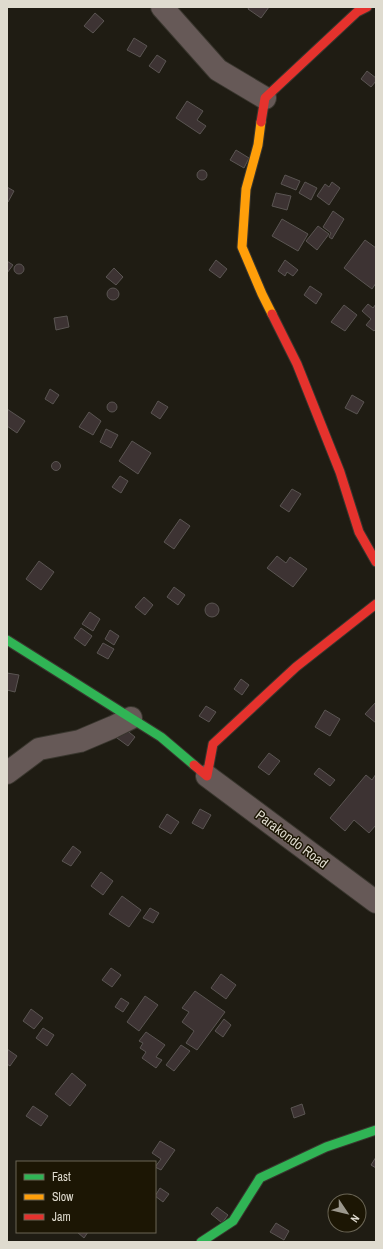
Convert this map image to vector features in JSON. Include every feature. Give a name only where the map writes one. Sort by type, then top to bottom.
[{"type":"street","points":[[162,7],[218,70],[264,98]]},
{"type":"street","points":[[367,7],[357,12],[264,98],[258,145],[246,188],[242,247],[262,294],[297,364],[340,472],[359,532],[376,562]]},
{"type":"street","points":[[7,640],[161,737],[207,776],[213,744],[296,667],[376,604]]},
{"type":"street","points":[[7,773],[39,749],[80,741],[131,718]]},
{"type":"street","name":"Parakondo Road","points":[[207,776],[376,902]]},
{"type":"street","points":[[201,1242],[233,1221],[260,1178],[326,1147],[376,1130]]},
{"type":"building","points":[[249,7],[269,7],[261,18],[248,9]]},
{"type":"building","points":[[95,13],[104,21],[93,33],[84,26]]},
{"type":"building","points":[[134,38],[147,46],[140,57],[127,50]]},
{"type":"building","points":[[157,55],[166,61],[159,73],[149,66]]},
{"type":"building","points":[[367,71],[376,78],[376,81],[371,87],[361,79]]},
{"type":"building","points":[[187,101],[203,111],[197,120],[206,126],[200,134],[176,118]]},
{"type":"building","points":[[236,150],[249,158],[244,168],[230,160]]},
{"type":"building","points":[[200,170],[204,170],[206,171],[206,179],[200,180],[197,177],[197,173]]},
{"type":"building","points":[[285,175],[300,181],[296,190],[281,184]]},
{"type":"building","points":[[305,182],[317,188],[311,200],[299,193]]},
{"type":"building","points":[[332,182],[340,188],[329,205],[317,196],[325,184],[329,187]]},
{"type":"building","points":[[7,187],[14,191],[8,202],[7,201]]},
{"type":"building","points":[[276,193],[291,196],[287,210],[272,206]]},
{"type":"building","points":[[333,211],[344,219],[332,239],[329,237],[331,233],[323,227]]},
{"type":"building","points":[[282,219],[308,234],[298,251],[272,236]]},
{"type":"building","points":[[318,226],[329,234],[317,250],[306,241]]},
{"type":"building","points":[[365,240],[376,248],[376,283],[372,289],[344,268]]},
{"type":"building","points":[[216,260],[227,269],[220,278],[209,270]]},
{"type":"building","points":[[285,260],[298,270],[293,276],[287,272],[285,276],[278,271]]},
{"type":"building","points":[[7,261],[13,265],[7,273]]},
{"type":"building","points":[[17,264],[21,264],[23,265],[23,273],[17,274],[14,271],[14,267]]},
{"type":"building","points":[[114,268],[123,277],[116,285],[106,277]]},
{"type":"building","points":[[310,286],[322,294],[316,304],[304,295]]},
{"type":"building","points":[[115,288],[118,289],[118,299],[111,300],[108,299],[107,292],[108,289]]},
{"type":"building","points":[[368,304],[373,308],[376,304],[376,329],[374,331],[366,325],[371,319],[362,311]]},
{"type":"building","points":[[344,305],[357,315],[345,331],[331,322]]},
{"type":"building","points":[[67,316],[69,327],[56,330],[54,318]]},
{"type":"building","points":[[50,389],[59,395],[53,404],[45,399]]},
{"type":"building","points":[[352,395],[364,402],[357,414],[345,408]]},
{"type":"building","points":[[158,401],[168,407],[160,419],[151,413]]},
{"type":"building","points":[[110,402],[114,402],[116,403],[116,411],[110,412],[107,409],[107,405]]},
{"type":"building","points":[[7,409],[25,421],[17,433],[7,426]]},
{"type":"building","points":[[89,412],[101,421],[93,435],[79,427]]},
{"type":"building","points":[[106,429],[118,435],[111,448],[100,442]]},
{"type":"building","points":[[132,441],[151,453],[138,474],[119,461]]},
{"type":"building","points":[[56,461],[61,466],[56,471],[51,466]]},
{"type":"building","points":[[120,476],[128,481],[121,493],[112,487]]},
{"type":"building","points":[[292,489],[301,494],[289,512],[280,506]]},
{"type":"building","points":[[180,519],[190,526],[174,549],[164,542]]},
{"type":"building","points":[[277,556],[286,563],[290,557],[307,569],[293,587],[267,568]]},
{"type":"building","points":[[39,561],[54,572],[41,590],[26,579]]},
{"type":"building","points":[[174,587],[185,595],[178,605],[167,597]]},
{"type":"building","points":[[144,597],[153,605],[145,615],[135,607]]},
{"type":"building","points":[[212,603],[217,605],[219,610],[217,615],[212,617],[207,615],[205,610],[207,605]]},
{"type":"building","points":[[90,612],[100,619],[93,631],[82,624]]},
{"type":"building","points":[[81,628],[92,636],[85,646],[74,638]]},
{"type":"building","points":[[110,630],[119,636],[114,645],[105,639]]},
{"type":"building","points":[[103,643],[114,649],[108,659],[97,653]]},
{"type":"building","points":[[7,673],[19,675],[15,692],[7,690]]},
{"type":"building","points":[[241,679],[249,685],[242,695],[234,689]]},
{"type":"building","points":[[376,702],[376,723],[365,714]]},
{"type":"building","points":[[206,706],[216,712],[209,722],[199,716]]},
{"type":"building","points":[[325,710],[340,719],[330,736],[315,727]]},
{"type":"building","points":[[124,728],[135,737],[128,746],[117,738]]},
{"type":"building","points":[[269,753],[280,761],[269,775],[258,767]]},
{"type":"building","points":[[319,768],[335,780],[330,786],[314,774]]},
{"type":"building","points":[[376,774],[376,825],[369,833],[354,820],[345,831],[330,818],[366,775],[372,780]]},
{"type":"building","points":[[200,809],[211,815],[203,829],[192,823]]},
{"type":"building","points":[[167,814],[179,822],[171,834],[159,827]]},
{"type":"building","points":[[73,846],[81,852],[71,866],[62,861]]},
{"type":"building","points":[[101,872],[113,881],[103,895],[91,886]]},
{"type":"building","points":[[122,896],[141,910],[129,927],[109,914]]},
{"type":"building","points":[[150,908],[159,913],[153,923],[143,918]]},
{"type":"building","points":[[111,968],[121,975],[112,987],[102,980]]},
{"type":"building","points":[[221,974],[236,985],[226,999],[211,988]]},
{"type":"building","points":[[195,991],[225,1012],[197,1050],[186,1043],[194,1031],[182,1022],[189,1012],[182,1008]]},
{"type":"building","points":[[145,996],[158,1005],[139,1031],[127,1022]]},
{"type":"building","points":[[121,998],[129,1003],[123,1012],[115,1007]]},
{"type":"building","points":[[31,1009],[43,1018],[34,1029],[23,1021]]},
{"type":"building","points":[[224,1019],[231,1025],[223,1037],[215,1031]]},
{"type":"building","points":[[43,1028],[54,1035],[47,1046],[36,1038]]},
{"type":"building","points":[[146,1032],[165,1045],[156,1057],[162,1060],[156,1068],[142,1058],[146,1052],[140,1048],[143,1043],[139,1041]]},
{"type":"building","points":[[181,1045],[190,1051],[174,1071],[166,1065]]},
{"type":"building","points":[[7,1049],[17,1056],[10,1066],[7,1064]]},
{"type":"building","points":[[72,1073],[86,1085],[70,1106],[55,1094]]},
{"type":"building","points":[[302,1104],[305,1114],[294,1118],[291,1108]]},
{"type":"building","points":[[33,1106],[48,1116],[41,1126],[26,1116]]},
{"type":"building","points":[[160,1141],[175,1150],[161,1170],[156,1168],[156,1166],[161,1159],[152,1153]]},
{"type":"building","points":[[376,1157],[376,1168],[371,1165]]},
{"type":"building","points":[[160,1188],[169,1194],[163,1202],[156,1197]]},
{"type":"building","points":[[217,1207],[228,1215],[222,1223],[211,1214]]},
{"type":"building","points":[[276,1223],[289,1231],[284,1240],[270,1232]]},
{"type":"building","points":[[78,1233],[87,1233],[84,1238]]},
{"type":"traffic: fast","points":[[7,640],[161,737],[194,765]]},
{"type":"traffic: fast","points":[[201,1242],[233,1221],[260,1178],[326,1147],[376,1130]]},
{"type":"traffic: slow","points":[[261,122],[258,145],[246,189],[242,247],[272,314]]},
{"type":"traffic: jam","points":[[261,122],[265,98],[357,12],[367,7]]},
{"type":"traffic: jam","points":[[272,314],[297,364],[340,472],[359,532],[376,562]]},
{"type":"traffic: jam","points":[[194,765],[207,776],[213,744],[296,667],[376,604]]}]
